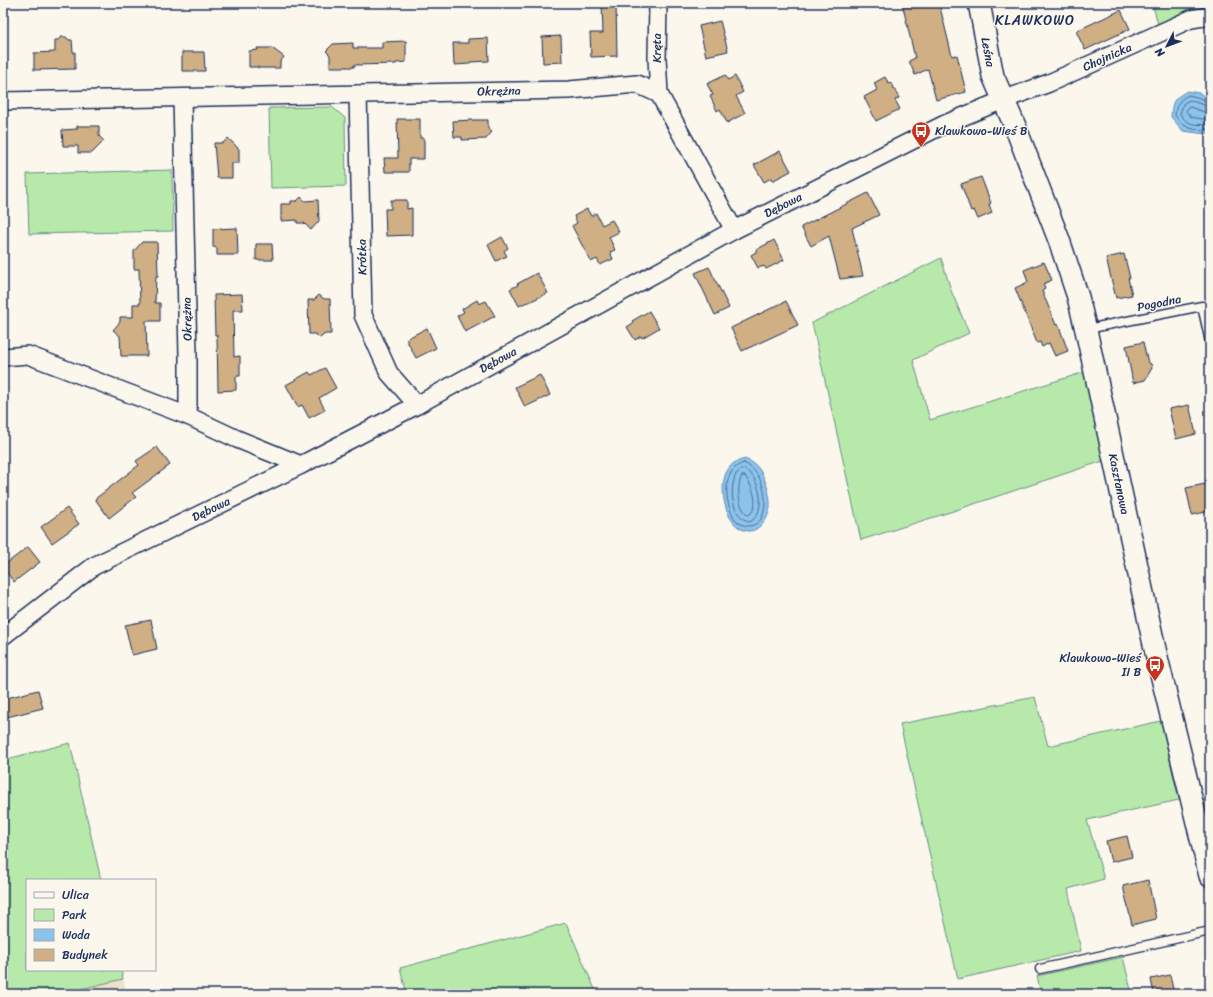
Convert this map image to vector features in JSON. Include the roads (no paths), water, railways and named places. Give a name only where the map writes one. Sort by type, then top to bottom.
[{"type":"street","name":"Kręta","points":[[658,3],[657,58],[659,94]]},
{"type":"street","name":"Leśna","points":[[979,3],[993,76],[1003,100]]},
{"type":"street","name":"Chojnicka","points":[[1003,100],[1049,83],[1191,19],[1210,16]]},
{"type":"street","name":"Okrężna","points":[[10,101],[569,90],[637,84],[659,94]]},
{"type":"street","name":"Krótka","points":[[358,94],[363,316],[389,372],[417,405]]},
{"type":"street","points":[[659,94],[734,230]]},
{"type":"street","name":"Okrężna","points":[[182,98],[188,416]]},
{"type":"street","name":"Dębowa","points":[[3,636],[94,566],[301,465],[417,405],[734,230],[944,124],[1003,100]]},
{"type":"street","name":"Kasztanowa","points":[[1003,100],[1015,126],[1059,240],[1078,297],[1155,649],[1210,876]]},
{"type":"street","points":[[3,357],[28,355],[188,416],[237,439],[301,465]]},
{"type":"lane","name":"Pogodna","points":[[1086,330],[1202,306],[1210,342]]},
{"type":"lane","points":[[1040,969],[1210,931]]},
{"type":"water","points":[[1187,91],[1199,93],[1210,99],[1210,132],[1206,134],[1183,131],[1171,117],[1174,101]]},
{"type":"water","points":[[745,459],[757,466],[760,471],[766,483],[770,502],[768,515],[765,520],[758,528],[750,531],[741,529],[734,523],[725,505],[723,495],[725,475],[729,468],[734,463]]},
{"type":"place","name":"Klawkowo-Wieś B","points":[[921,148]]},
{"type":"place","name":"Klawkowo-Wieś II B","points":[[1155,682]]},
{"type":"district","name":"KLAWKOWO","points":[[1035,20]]}]
